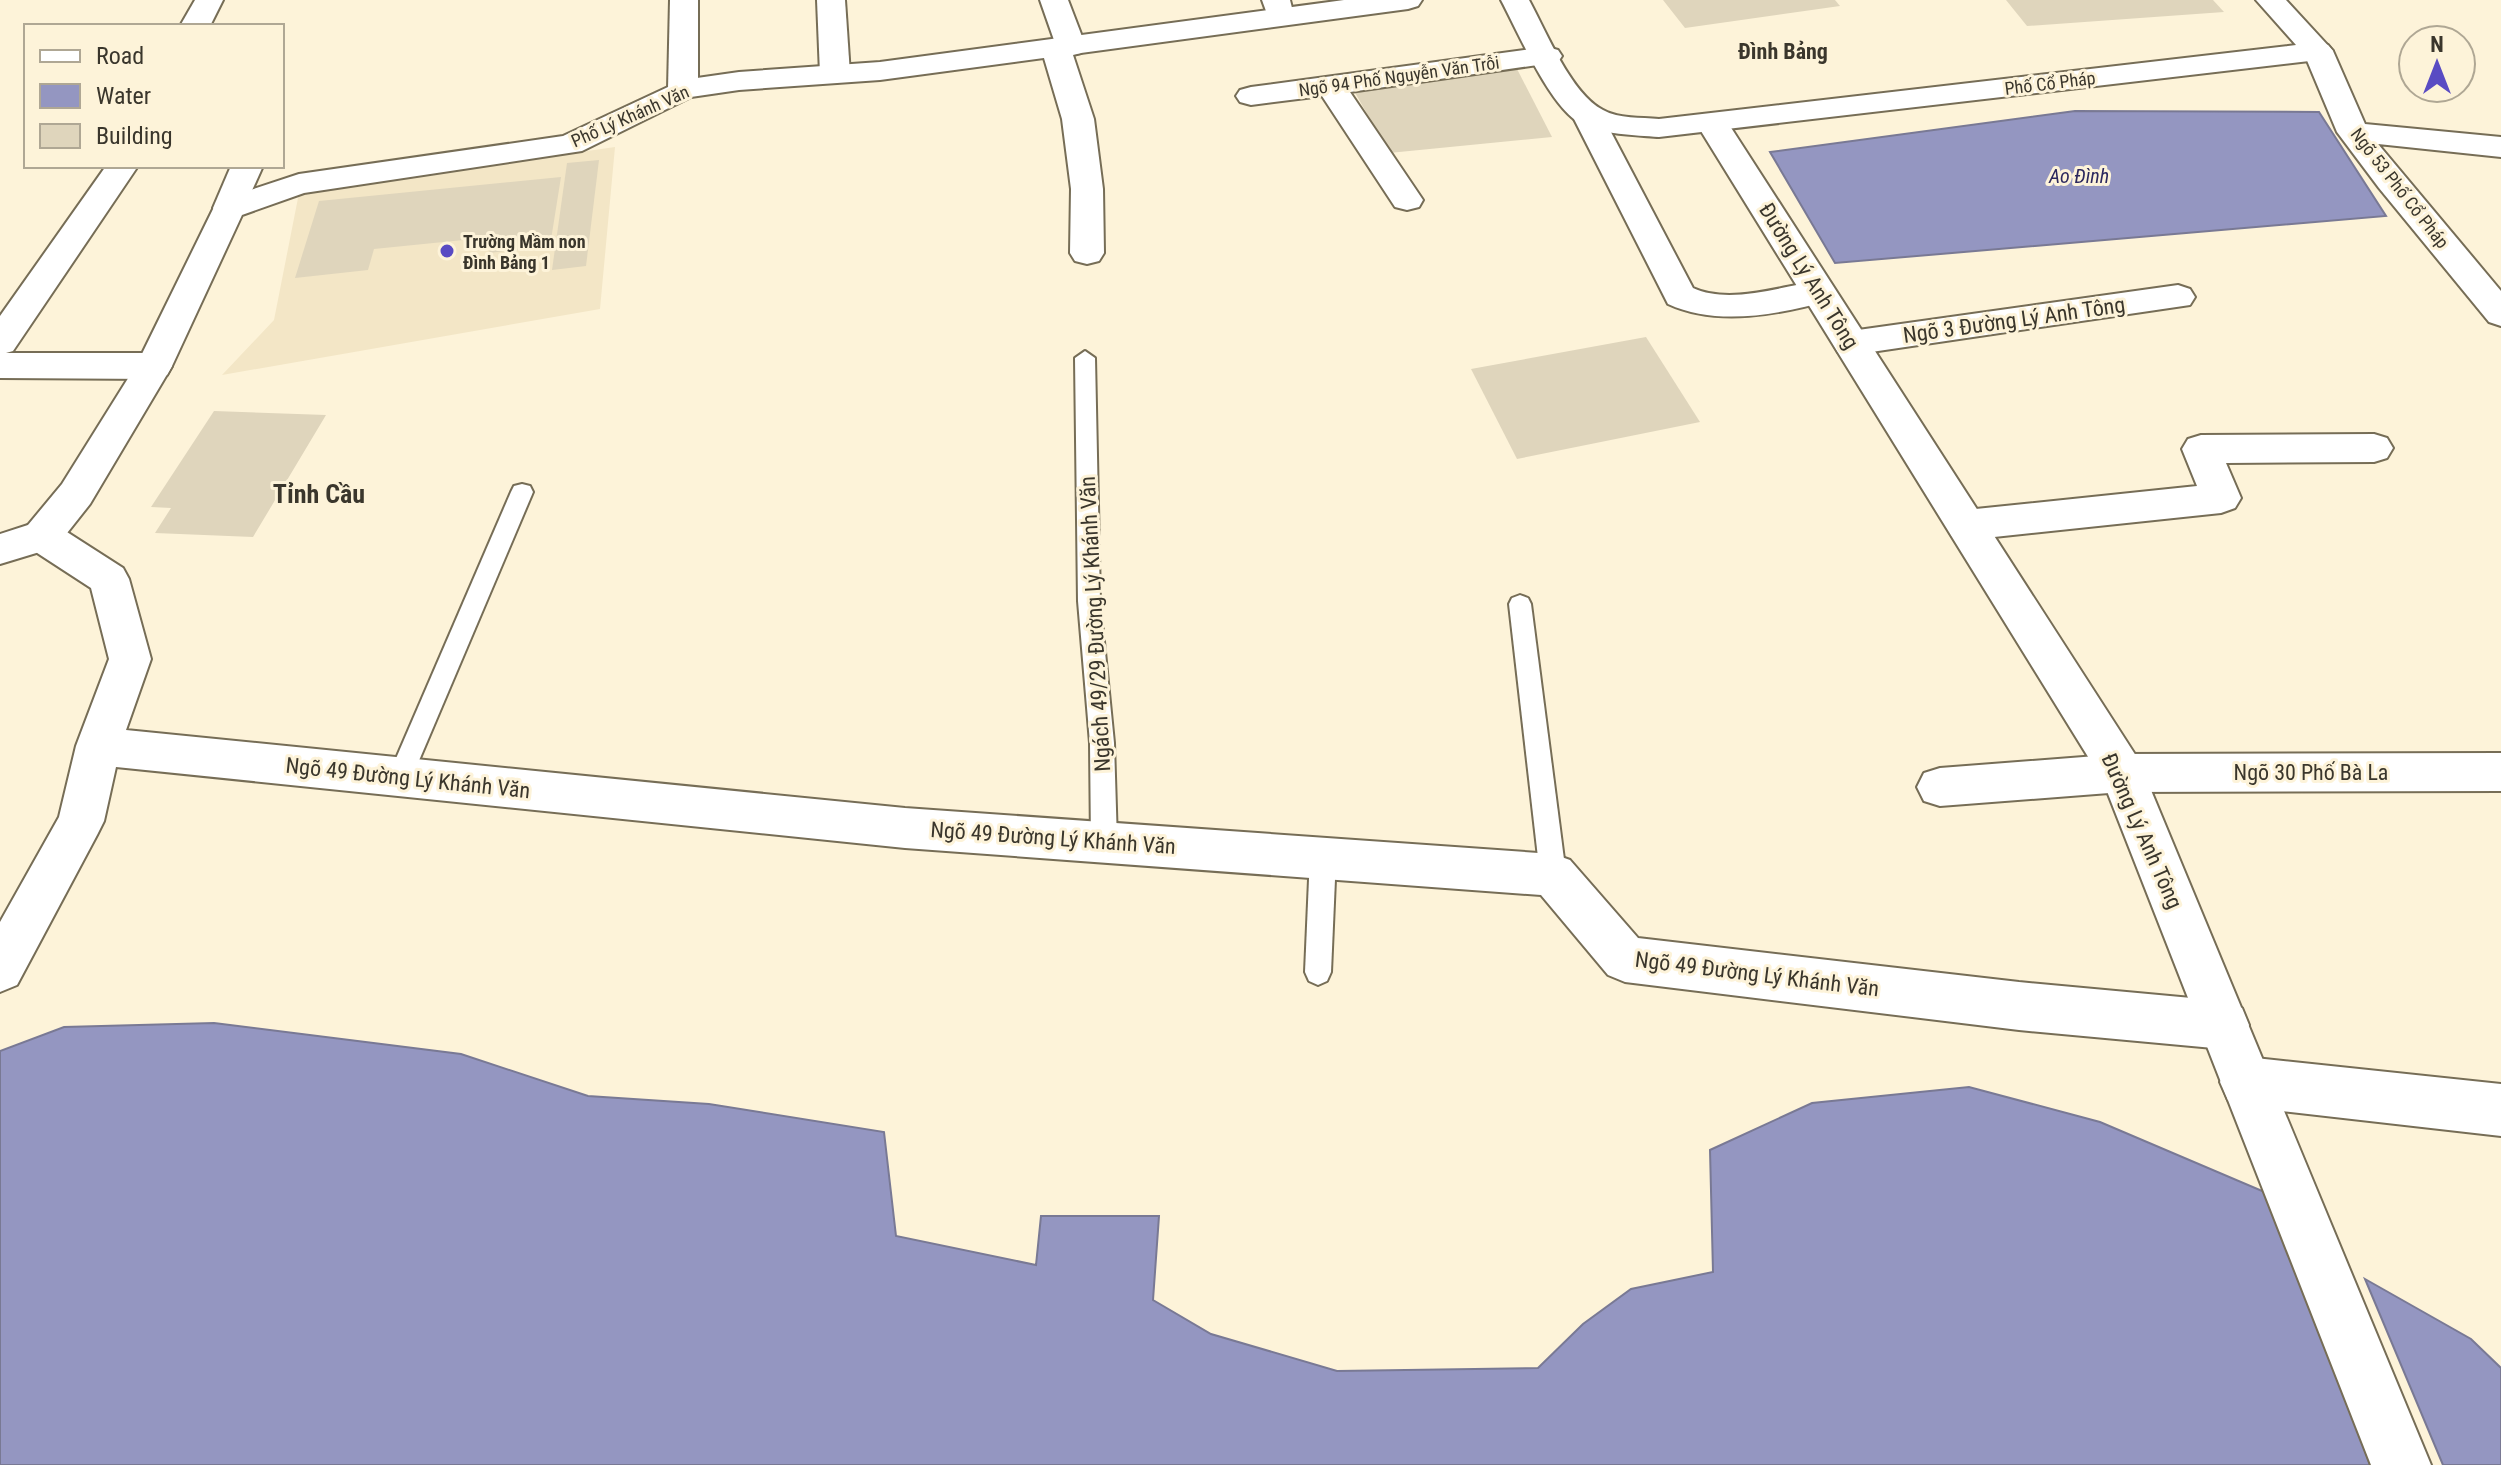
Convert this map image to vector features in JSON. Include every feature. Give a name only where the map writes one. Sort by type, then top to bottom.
[{"type":"street","points":[[196,24],[209,0]]},
{"type":"street","points":[[683,89],[684,0]]},
{"type":"street","points":[[831,0],[835,74]]},
{"type":"street","points":[[1054,0],[1078,119],[1087,189],[1087,253]]},
{"type":"street","name":"Phố Lý Khánh Văn","points":[[229,208],[299,184],[571,144],[683,89],[1063,48],[1278,8],[1408,0]]},
{"type":"street","points":[[1515,0],[1565,90],[1587,115],[1680,296],[1692,304],[1712,306],[1819,292]]},
{"type":"street","points":[[2270,0],[2318,51]]},
{"type":"street","name":"Phố Cổ Pháp","points":[[1587,115],[1609,123],[1659,128],[2318,51]]},
{"type":"street","name":"Ngõ 53 Phố Cổ Pháp","points":[[2318,51],[2353,132],[2501,314]]},
{"type":"street","name":"Ngõ 94 Phố Nguyễn Văn Trỗi","points":[[1251,96],[1547,56]]},
{"type":"street","points":[[1330,85],[1407,200]]},
{"type":"street","name":"Đường Lý Anh Tông","points":[[1712,123],[2122,773],[2401,1465]]},
{"type":"street","points":[[2353,132],[2501,147]]},
{"type":"street","points":[[0,342],[121,168]]},
{"type":"street","points":[[0,969],[81,821],[98,746],[130,659],[109,579],[21,542],[76,494],[154,366],[246,168]]},
{"type":"street","name":"Ngõ 3 Đường Lý Anh Tông","points":[[1851,343],[2178,297]]},
{"type":"street","points":[[0,365],[154,366]]},
{"type":"street","points":[[1966,525],[2221,498],[2201,449],[2374,448]]},
{"type":"street","name":"Ngõ 49 Đường Lý Khánh Văn","points":[[98,746],[905,828],[1553,875],[1625,959],[2019,1006],[2224,1025]]},
{"type":"street","name":"Ngõ 30 Phố Bà La","points":[[1940,787],[2122,773],[2501,772]]},
{"type":"street","points":[[2246,1082],[2501,1110]]},
{"type":"lane","name":"Ngách 49/29 Đường Lý Khánh Văn","points":[[1085,358],[1089,601],[1102,743],[1104,842]]},
{"type":"lane","points":[[400,777],[522,492]]},
{"type":"lane","points":[[1520,604],[1553,875]]},
{"type":"lane","points":[[1318,972],[1323,856]]},
{"type":"shaded area","name":"Trường Mầm non Đình Bảng 1","points":[[615,147],[600,309],[222,375],[274,320],[299,193]]},
{"type":"water","name":"Ao Đình","points":[[2075,111],[2319,112],[2386,216],[1835,263],[1770,152]]},
{"type":"water","points":[[214,1023],[461,1054],[588,1096],[709,1104],[884,1132],[896,1236],[1036,1265],[1041,1216],[1159,1216],[1153,1300],[1211,1334],[1337,1371],[1538,1368],[1583,1324],[1631,1289],[1713,1272],[1710,1150],[1812,1103],[1969,1087],[2100,1122],[2274,1196],[2370,1465],[0,1465],[0,1051],[64,1027]]},
{"type":"water","points":[[2365,1279],[2471,1339],[2501,1368],[2501,1465],[2443,1465]]},
{"type":"building","points":[[1663,0],[1835,0],[1840,6],[1685,28]]},
{"type":"building","points":[[2006,0],[2213,0],[2224,12],[2027,26]]},
{"type":"building","points":[[1516,67],[1552,137],[1389,153],[1353,89]]},
{"type":"building","points":[[599,160],[586,266],[552,270],[567,163]]},
{"type":"building","points":[[561,177],[550,246],[489,253],[493,237],[374,249],[368,270],[295,278],[319,201]]},
{"type":"building","points":[[1646,337],[1700,422],[1517,459],[1471,369]]},
{"type":"building","points":[[214,411],[326,415],[253,537],[155,533],[171,508],[151,507]]},
{"type":"place","name":"Trường Mầm non Đình Bảng 1","points":[[447,251]]},
{"type":"district","name":"Đình Bảng","points":[[1783,51]]},
{"type":"district","name":"Tỉnh Cầu","points":[[319,494]]}]
